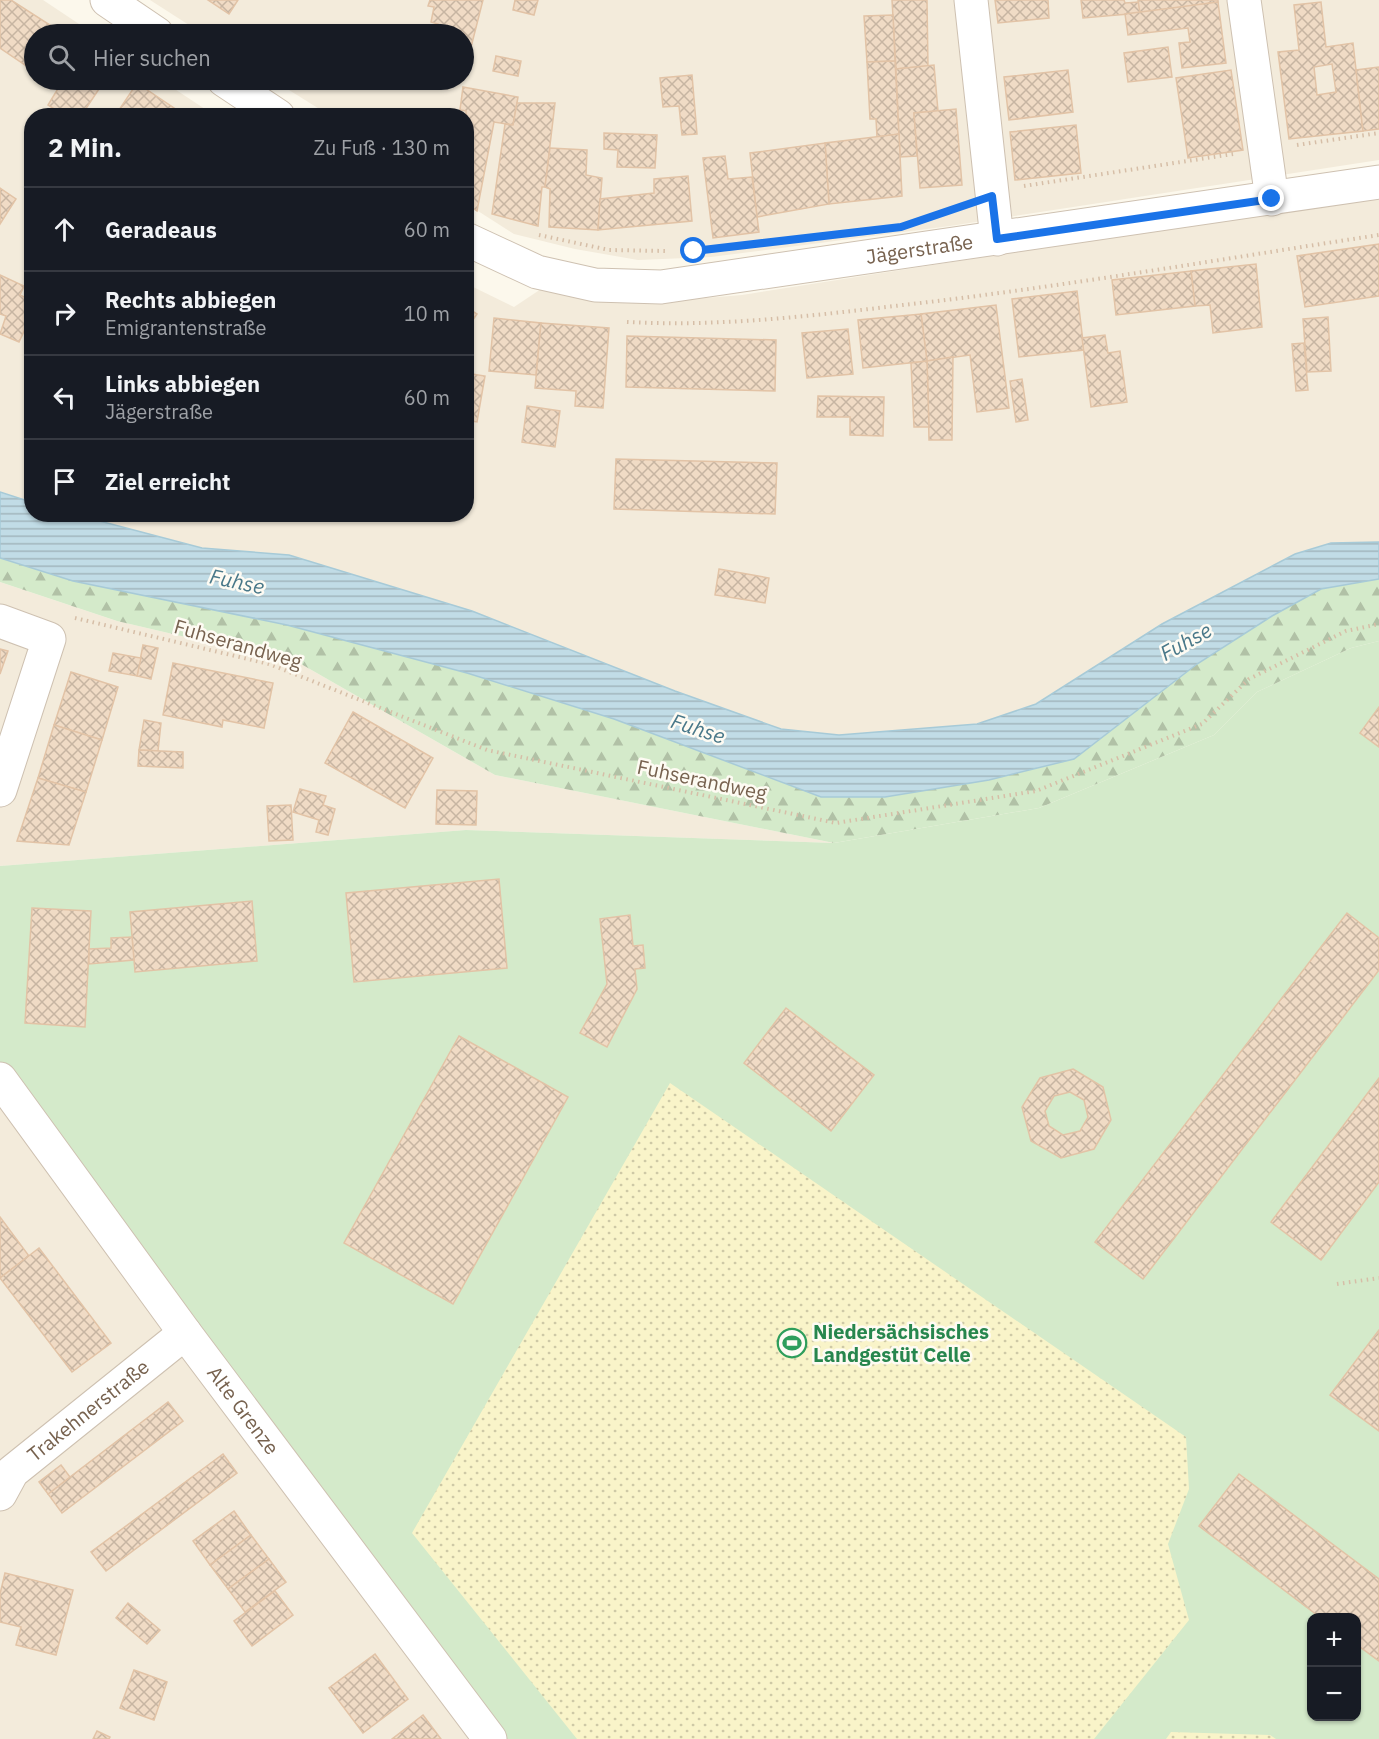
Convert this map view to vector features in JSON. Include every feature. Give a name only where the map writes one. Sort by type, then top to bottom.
[{"type":"street","points":[[107,0],[142,24]]},
{"type":"street","points":[[970,0],[997,239]]},
{"type":"street","points":[[1244,0],[1272,199]]},
{"type":"street","points":[[239,90],[266,108]]},
{"type":"street","name":"Jägerstraße","points":[[474,243],[537,272],[595,285],[662,287],[1379,182]]},
{"type":"street","points":[[0,621],[49,639],[0,790]]},
{"type":"street","name":"Alte Grenze","points":[[0,1079],[185,1333],[490,1739]]},
{"type":"street","name":"Trakehnerstraße","points":[[0,1494],[12,1472],[185,1333]]},
{"type":"path","points":[[992,196],[1003,189],[1379,133]]},
{"type":"path","points":[[532,233],[609,250],[673,251]]},
{"type":"path","points":[[626,322],[673,324],[783,319],[991,295],[1379,235]]},
{"type":"path","name":"Fuhserandweg","points":[[67,616],[269,663],[488,750],[836,823],[1036,791],[1202,724],[1249,679],[1346,631],[1379,624]]},
{"type":"path","points":[[1337,1284],[1379,1278]]},
{"type":"shaded area","points":[[0,0],[43,0],[79,24],[24,24],[24,90],[176,90],[203,108],[24,108],[24,500],[0,492]]},
{"type":"shaded area","points":[[150,0],[1379,0],[1379,160],[950,226],[711,257],[638,260],[575,249],[514,234],[474,208],[474,108],[318,108],[289,90],[474,90],[474,24],[187,24]]},
{"type":"shaded area","points":[[1379,195],[1379,542],[1331,543],[1295,554],[1162,624],[1036,704],[977,724],[839,735],[781,729],[675,691],[472,611],[289,555],[202,548],[104,522],[474,522],[474,287],[514,307],[541,289],[645,303],[742,295]]},
{"type":"shaded area","points":[[0,582],[117,621],[301,664],[495,775],[834,843],[466,830],[0,866]]},
{"type":"shaded area","points":[[0,1069],[498,1739],[0,1739]]},
{"type":"green space","points":[[0,558],[73,581],[287,625],[467,673],[614,719],[821,797],[885,797],[989,780],[1074,759],[1197,664],[1272,616],[1321,589],[1379,579],[1379,641],[1351,648],[1257,692],[1214,735],[1039,808],[834,843],[495,775],[301,664],[117,621],[0,582]]},
{"type":"green space","name":"Niedersächsisches Landgestüt Celle","points":[[1379,641],[1379,1739],[498,1739],[0,1069],[0,866],[466,830],[834,843],[1039,808],[1214,735],[1257,692],[1351,648]]},
{"type":"sand","points":[[670,1083],[1186,1437],[1189,1489],[1168,1544],[1189,1620],[1094,1739],[577,1739],[412,1533]]},
{"type":"sand","points":[[1171,1732],[1270,1735],[1276,1739],[1166,1739]]},
{"type":"water","name":"Fuhse","points":[[0,492],[24,500],[24,522],[104,522],[202,548],[289,555],[472,611],[675,691],[781,729],[839,735],[977,724],[1036,704],[1162,624],[1295,554],[1331,543],[1379,542],[1379,579],[1321,589],[1272,616],[1197,664],[1074,759],[989,780],[885,797],[821,797],[614,719],[467,673],[287,625],[73,581],[0,558]]},
{"type":"building","points":[[0,0],[11,0],[48,24],[24,24],[24,64],[0,48]]},
{"type":"building","points":[[208,0],[238,0],[229,14]]},
{"type":"building","points":[[430,0],[483,0],[474,35],[474,24],[431,22],[434,7],[428,6]]},
{"type":"building","points":[[515,0],[538,0],[534,15],[513,10]]},
{"type":"building","points":[[892,0],[927,0],[928,66],[896,69]]},
{"type":"building","points":[[995,0],[1048,0],[1049,18],[998,23]]},
{"type":"building","points":[[1081,0],[1139,2],[1140,13],[1083,18]]},
{"type":"building","points":[[1138,0],[1218,0],[1218,2],[1140,13]]},
{"type":"building","points":[[1218,2],[1226,63],[1182,68],[1179,43],[1190,42],[1188,28],[1128,35],[1125,14]]},
{"type":"building","points":[[1321,2],[1326,47],[1353,43],[1363,131],[1289,139],[1278,52],[1299,50],[1294,5]],"holes":[[[1332,64],[1336,92],[1317,95],[1314,67]]]},
{"type":"building","points":[[893,15],[895,61],[867,62],[864,16]]},
{"type":"building","points":[[1168,47],[1172,77],[1128,82],[1124,53]]},
{"type":"building","points":[[496,56],[521,61],[518,76],[493,71]]},
{"type":"building","points":[[895,61],[899,134],[877,137],[876,119],[870,119],[867,62]]},
{"type":"building","points":[[934,65],[938,111],[914,113],[917,156],[900,157],[896,69]]},
{"type":"building","points":[[1379,67],[1379,129],[1363,131],[1356,70]]},
{"type":"building","points":[[1068,70],[1073,112],[1009,120],[1004,77]]},
{"type":"building","points":[[1231,70],[1243,150],[1188,158],[1176,78]]},
{"type":"building","points":[[692,75],[697,134],[682,135],[679,106],[663,107],[660,78]]},
{"type":"building","points":[[474,89],[518,97],[513,125],[494,122],[477,211],[474,209],[474,108],[460,108],[463,90]]},
{"type":"building","points":[[57,90],[98,90],[86,108],[53,108],[48,105]]},
{"type":"building","points":[[132,90],[147,90],[174,108],[120,108]]},
{"type":"building","points":[[517,103],[555,103],[538,226],[492,214],[505,124],[513,125]]},
{"type":"building","points":[[956,109],[962,185],[920,188],[914,113]]},
{"type":"building","points":[[1076,125],[1081,173],[1015,180],[1010,132]]},
{"type":"building","points":[[604,133],[657,135],[655,168],[617,167],[618,150],[604,149]]},
{"type":"building","points":[[899,134],[902,196],[829,204],[825,143]]},
{"type":"building","points":[[825,143],[829,204],[757,217],[750,153]]},
{"type":"building","points":[[550,148],[587,150],[586,175],[602,178],[598,230],[549,227],[550,189],[545,187]]},
{"type":"building","points":[[725,156],[728,179],[752,177],[759,232],[713,238],[703,158]]},
{"type":"building","points":[[688,176],[692,221],[598,230],[600,199],[654,193],[654,179]]},
{"type":"building","points":[[0,188],[16,199],[0,224]]},
{"type":"building","points":[[1379,244],[1379,296],[1305,307],[1297,256]]},
{"type":"building","points":[[1256,264],[1262,327],[1213,333],[1210,305],[1195,306],[1191,271]]},
{"type":"building","points":[[1191,271],[1195,306],[1116,315],[1112,280]]},
{"type":"building","points":[[0,275],[24,286],[20,295],[24,297],[24,331],[19,342],[0,334],[6,316],[0,314]]},
{"type":"building","points":[[1077,291],[1084,350],[1019,357],[1012,299]]},
{"type":"building","points":[[996,305],[1009,408],[977,412],[970,355],[927,361],[921,314]]},
{"type":"building","points":[[921,314],[927,361],[863,368],[858,320]]},
{"type":"building","points":[[1328,317],[1331,371],[1307,372],[1303,319]]},
{"type":"building","points":[[494,318],[541,323],[536,375],[489,371]]},
{"type":"building","points":[[541,323],[609,328],[603,408],[575,406],[576,391],[535,388]]},
{"type":"building","points":[[848,329],[853,374],[807,378],[802,333]]},
{"type":"building","points":[[1105,335],[1108,353],[1120,351],[1127,402],[1091,407],[1082,338]]},
{"type":"building","points":[[627,336],[776,340],[775,391],[626,387]]},
{"type":"building","points":[[1304,343],[1308,390],[1296,391],[1292,344]]},
{"type":"building","points":[[953,357],[952,440],[929,440],[927,361]]},
{"type":"building","points":[[927,361],[929,427],[914,427],[911,363]]},
{"type":"building","points":[[474,374],[485,376],[477,422],[474,421]]},
{"type":"building","points":[[1022,379],[1028,420],[1016,422],[1010,381]]},
{"type":"building","points":[[818,396],[884,397],[883,436],[850,435],[850,417],[817,417]]},
{"type":"building","points":[[527,406],[560,411],[555,447],[522,442]]},
{"type":"building","points":[[616,459],[777,463],[775,514],[614,509]]},
{"type":"building","points":[[719,569],[769,578],[765,603],[715,595]]},
{"type":"building","points":[[143,645],[158,648],[151,679],[137,676]]},
{"type":"building","points":[[0,649],[8,651],[0,674]]},
{"type":"building","points":[[113,653],[141,658],[137,676],[109,671]]},
{"type":"building","points":[[173,663],[273,683],[264,728],[223,720],[222,727],[163,715]]},
{"type":"building","points":[[71,672],[118,687],[102,740],[54,725]]},
{"type":"building","points":[[1379,707],[1379,747],[1360,733]]},
{"type":"building","points":[[353,712],[433,758],[405,808],[325,763]]},
{"type":"building","points":[[144,720],[161,723],[158,751],[139,750]]},
{"type":"building","points":[[54,725],[102,740],[86,792],[38,778]]},
{"type":"building","points":[[139,750],[183,752],[183,768],[138,766]]},
{"type":"building","points":[[38,778],[86,792],[69,845],[17,841]]},
{"type":"building","points":[[300,789],[326,796],[323,805],[335,809],[328,835],[316,832],[319,820],[293,812]]},
{"type":"building","points":[[437,790],[477,791],[476,825],[436,824]]},
{"type":"building","points":[[291,805],[293,840],[269,841],[267,806]]},
{"type":"building","points":[[499,879],[507,968],[354,982],[346,893]]},
{"type":"building","points":[[252,901],[257,961],[135,972],[130,912]]},
{"type":"building","points":[[32,908],[91,911],[85,1027],[25,1023]]},
{"type":"building","points":[[1347,913],[1379,938],[1379,970],[1143,1279],[1095,1242]]},
{"type":"building","points":[[630,915],[633,946],[643,945],[645,968],[635,969],[637,989],[607,1047],[580,1033],[607,984],[600,919]]},
{"type":"building","points":[[132,937],[134,960],[89,964],[89,949],[111,948],[111,938]]},
{"type":"building","points":[[786,1008],[874,1075],[831,1131],[744,1063]]},
{"type":"building","points":[[459,1036],[568,1097],[453,1304],[344,1243]]},
{"type":"building","points":[[1073,1069],[1103,1087],[1111,1120],[1094,1149],[1061,1158],[1031,1141],[1022,1107],[1040,1078]],"holes":[[[1070,1092],[1084,1100],[1088,1117],[1080,1131],[1063,1135],[1049,1126],[1045,1111],[1054,1096]]]},
{"type":"building","points":[[1379,1078],[1379,1182],[1321,1260],[1271,1222]]},
{"type":"building","points":[[0,1217],[29,1256],[0,1278]]},
{"type":"building","points":[[39,1248],[111,1343],[72,1372],[0,1278]]},
{"type":"building","points":[[1379,1330],[1379,1431],[1330,1395]]},
{"type":"building","points":[[168,1402],[183,1421],[62,1513],[48,1494]]},
{"type":"building","points":[[223,1454],[237,1473],[106,1571],[91,1552]]},
{"type":"building","points":[[61,1465],[70,1477],[48,1494],[39,1482]]},
{"type":"building","points":[[1239,1474],[1379,1579],[1379,1661],[1361,1648],[1361,1613],[1314,1613],[1199,1526]]},
{"type":"building","points":[[234,1511],[251,1535],[210,1565],[193,1541]]},
{"type":"building","points":[[251,1535],[269,1559],[228,1589],[210,1565]]},
{"type":"building","points":[[269,1559],[286,1582],[245,1612],[228,1589]]},
{"type":"building","points":[[5,1573],[73,1590],[56,1655],[16,1645],[21,1627],[0,1622],[0,1594]]},
{"type":"building","points":[[275,1591],[293,1615],[252,1646],[234,1621]]},
{"type":"building","points":[[128,1603],[160,1630],[147,1644],[116,1618]]},
{"type":"building","points":[[375,1654],[408,1699],[363,1733],[329,1688]]},
{"type":"building","points":[[134,1670],[167,1682],[154,1720],[120,1708]]},
{"type":"building","points":[[423,1715],[441,1739],[392,1739]]},
{"type":"building","points":[[97,1731],[110,1737],[109,1739],[93,1739]]},
{"type":"place","name":"Niedersächsisches Landgestüt Celle","points":[[792,1343]]},
{"type":"route","points":[[694,251],[901,227],[992,196],[997,239],[1272,199]]}]
